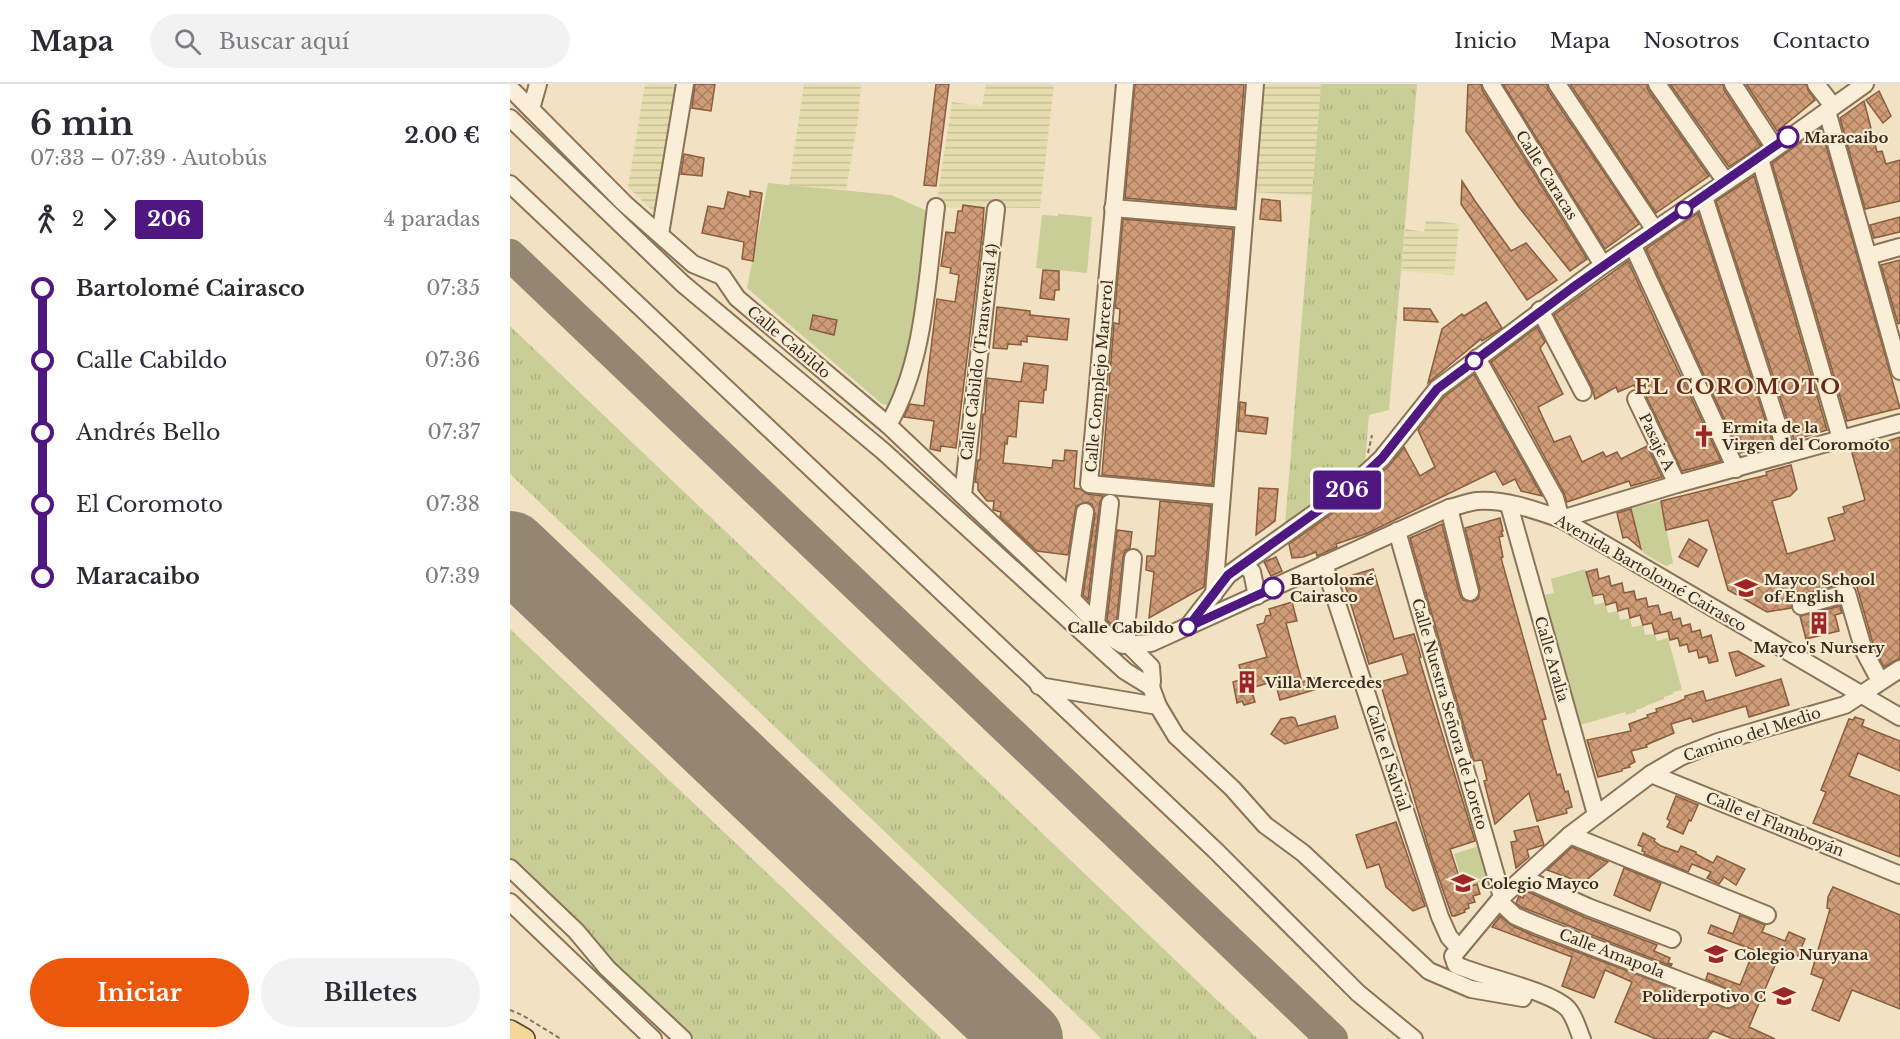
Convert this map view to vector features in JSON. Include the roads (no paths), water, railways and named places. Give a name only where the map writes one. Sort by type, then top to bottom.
[{"type":"main road","points":[[510,1031],[524,1039]]},
{"type":"street","points":[[531,109],[538,84]]},
{"type":"street","points":[[660,234],[685,84]]},
{"type":"street","name":"Calle Complejo Marcerol","points":[[1125,84],[1089,484],[1221,496]]},
{"type":"street","points":[[1239,604],[1226,592],[1222,570],[1221,496],[1256,84]]},
{"type":"street","name":"Calle Caracas","points":[[1491,84],[1603,265]]},
{"type":"street","points":[[1557,84],[1655,230]]},
{"type":"street","points":[[1657,84],[1726,182]]},
{"type":"street","points":[[1733,84],[1775,147]]},
{"type":"street","points":[[1816,84],[1830,109],[1900,371]]},
{"type":"street","points":[[1222,570],[1245,565],[1350,488],[1382,458],[1437,389],[1540,310],[1760,159],[1864,84]]},
{"type":"street","name":"Calle Cabildo","points":[[510,88],[625,204],[693,264],[722,276],[737,298],[888,425],[1108,636],[1126,645],[1151,667],[1150,687],[1158,706],[1176,736],[1232,788],[1265,825],[1303,853],[1429,971],[1471,989],[1530,999],[1548,1005],[1557,1011],[1574,1039]]},
{"type":"street","points":[[510,118],[689,289],[883,451],[1125,671],[1150,687]]},
{"type":"street","points":[[1760,159],[1841,439]]},
{"type":"street","points":[[510,184],[1215,850],[1358,993],[1414,1039]]},
{"type":"street","points":[[1704,197],[1787,454]]},
{"type":"street","points":[[888,425],[906,385],[920,330],[936,207]]},
{"type":"street","points":[[1113,208],[1244,219]]},
{"type":"street","name":"Calle Cabildo (Transversal 4)","points":[[963,495],[996,209]]},
{"type":"street","points":[[1633,246],[1736,469]]},
{"type":"street","points":[[1868,256],[1900,247]]},
{"type":"street","points":[[1540,310],[1583,392]]},
{"type":"street","points":[[1477,358],[1555,498],[1561,519],[1677,484],[1900,423]]},
{"type":"street","name":"Pasaje A","points":[[1636,399],[1677,484]]},
{"type":"street","name":"Avenida Bartolomé Cairasco","points":[[1126,645],[1151,643],[1449,508],[1476,501],[1495,501],[1561,519],[1900,717]]},
{"type":"street","points":[[1096,623],[1110,503]]},
{"type":"street","name":"Calle Aralia","points":[[1509,505],[1596,814]]},
{"type":"street","points":[[1449,508],[1470,592]]},
{"type":"street","points":[[1072,599],[1085,512]]},
{"type":"street","name":"Calle Nuestra Señora de Loreto","points":[[1397,531],[1500,899]]},
{"type":"street","points":[[1126,645],[1133,558]]},
{"type":"street","name":"Calle el Salvial","points":[[1324,564],[1440,917],[1456,952],[1456,965],[1473,973],[1554,999],[1569,1010],[1582,1039]]},
{"type":"street","points":[[1245,565],[1252,572],[1257,596]]},
{"type":"street","points":[[1188,627],[1214,594],[1222,570]]},
{"type":"street","points":[[1801,606],[1847,593],[1864,651],[1880,681]]},
{"type":"street","name":"Camino del Medio","points":[[1456,952],[1500,899],[1570,835],[1651,774],[1680,757],[1736,737],[1845,705],[1900,669]]},
{"type":"street","points":[[1039,686],[1158,706]]},
{"type":"street","name":"Calle el Flamboyán","points":[[1651,774],[1900,875]]},
{"type":"street","points":[[1570,835],[1767,915]]},
{"type":"street","points":[[510,868],[576,932],[607,968],[683,1039]]},
{"type":"street","points":[[1523,878],[1588,907],[1672,939]]},
{"type":"street","name":"Calle Amapola","points":[[1500,899],[1515,915],[1536,925],[1728,999]]},
{"type":"street","points":[[510,902],[653,1039]]},
{"type":"place","name":"Maracaibo","points":[[1788,137]]},
{"type":"place","name":"Ermita de la Virgen del Coromoto","points":[[1704,436]]},
{"type":"place","name":"Bartolomé Cairasco","points":[[1273,588]]},
{"type":"place","name":"Mayco School of English","points":[[1746,588]]},
{"type":"place","name":"Mayco's Nursery","points":[[1819,623]]},
{"type":"place","name":"Calle Cabildo","points":[[1188,627]]},
{"type":"place","name":"Villa Mercedes","points":[[1247,682]]},
{"type":"place","name":"Colegio Mayco","points":[[1463,883]]},
{"type":"place","name":"Colegio Nuryana","points":[[1716,954]]},
{"type":"place","name":"Poliderpotivo C","points":[[1784,996]]},
{"type":"district","name":"EL COROMOTO","points":[[1738,387]]}]
